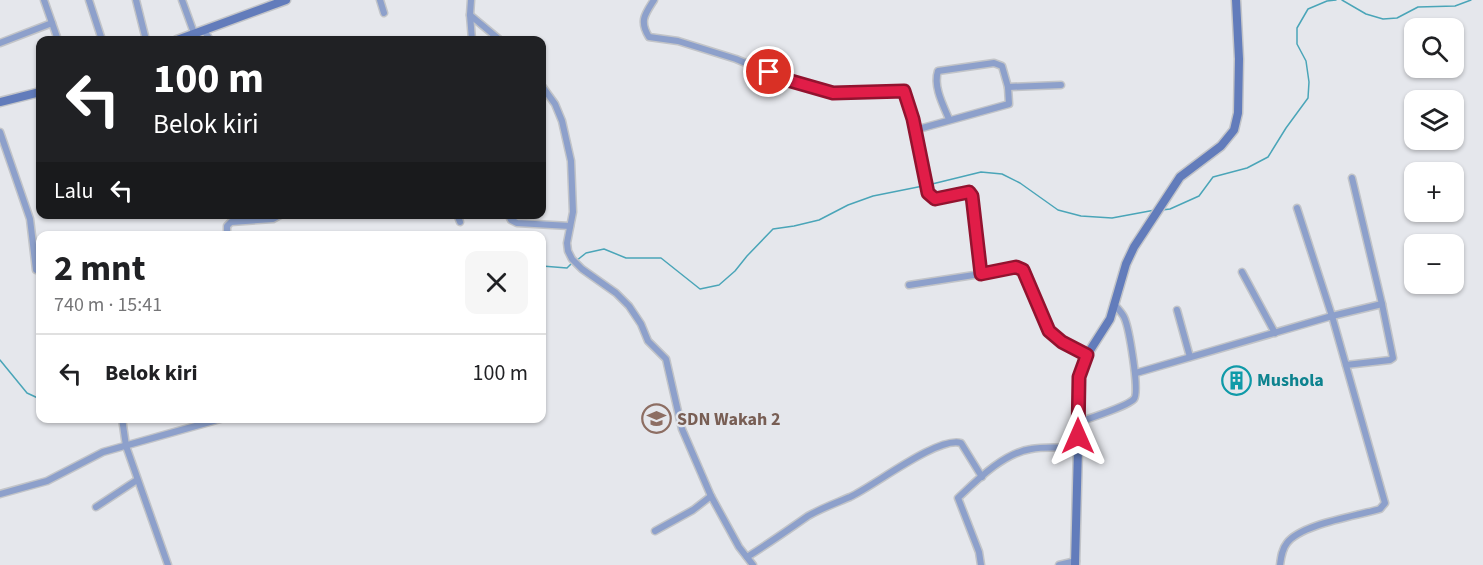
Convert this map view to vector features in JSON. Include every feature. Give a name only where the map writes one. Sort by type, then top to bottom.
[{"type":"main road","points":[[187,36],[285,0]]},
{"type":"main road","points":[[1075,563],[1079,377],[1087,355],[1106,328],[1130,256],[1149,224],[1186,171],[1221,146],[1236,123],[1239,59],[1236,0]]},
{"type":"main road","points":[[0,102],[36,93]]},
{"type":"street","points":[[44,0],[57,36]]},
{"type":"street","points":[[89,0],[101,36]]},
{"type":"street","points":[[136,0],[145,36]]},
{"type":"street","points":[[182,0],[194,33]]},
{"type":"street","points":[[380,0],[384,13]]},
{"type":"street","points":[[471,0],[472,36]]},
{"type":"street","points":[[654,0],[643,21],[644,29],[649,37],[688,44],[736,58],[784,79],[833,93],[883,93],[903,90],[930,196],[938,199],[969,192],[972,196],[981,274]]},
{"type":"street","points":[[470,15],[495,36]]},
{"type":"street","points":[[0,43],[52,23]]},
{"type":"street","points":[[204,30],[208,36]]},
{"type":"street","points":[[915,130],[1009,104],[1008,87],[999,64],[938,71],[936,79],[940,97],[949,120]]},
{"type":"street","points":[[1008,87],[1061,85]]},
{"type":"street","points":[[546,92],[555,104],[562,121],[571,161],[573,212],[567,243],[572,259],[629,306],[648,341],[666,359],[682,429],[711,496],[753,565]]},
{"type":"street","points":[[0,133],[30,219],[36,270]]},
{"type":"street","points":[[1346,365],[1393,358],[1352,178]]},
{"type":"street","points":[[1281,565],[1281,556],[1287,542],[1301,532],[1380,509],[1385,504],[1332,316],[1297,208]]},
{"type":"street","points":[[227,231],[227,226],[231,222],[273,219]]},
{"type":"street","points":[[510,219],[517,223],[570,226]]},
{"type":"street","points":[[909,285],[1016,267],[1023,270],[1049,331],[1062,342],[1087,355]]},
{"type":"street","points":[[1242,272],[1275,333]]},
{"type":"street","points":[[1136,373],[1332,316],[1382,304]]},
{"type":"street","points":[[1077,423],[1131,402],[1137,393],[1136,373],[1124,317],[1115,305]]},
{"type":"street","points":[[1177,310],[1190,357]]},
{"type":"street","points":[[123,423],[126,446],[168,565]]},
{"type":"street","points":[[0,494],[47,481],[103,452],[206,423]]},
{"type":"street","points":[[747,557],[784,535],[809,516],[850,497],[949,442],[961,443],[982,477]]},
{"type":"street","points":[[981,565],[979,552],[958,498],[1006,459],[1029,449],[1078,448]]},
{"type":"street","points":[[96,507],[137,480]]},
{"type":"street","points":[[655,531],[693,510],[711,496]]},
{"type":"street","points":[[1059,565],[1075,563]]},
{"type":"waterway","points":[[1162,210],[1170,209],[1199,196],[1213,177],[1247,168],[1268,157],[1308,98],[1309,82],[1306,61],[1297,44],[1297,28],[1308,9],[1327,1],[1336,0]]},
{"type":"waterway","points":[[1342,0],[1366,14],[1383,19],[1397,18],[1418,7],[1455,6],[1471,0]]},
{"type":"waterway","points":[[928,185],[981,172],[1002,174],[1020,183],[1058,210],[1081,216],[1112,218],[1155,210]]},
{"type":"waterway","points":[[576,261],[586,253],[604,249],[626,258],[661,258],[700,289],[719,285],[773,229],[819,220],[848,205],[873,196],[923,186]]},
{"type":"waterway","points":[[546,266],[567,268],[572,263]]},
{"type":"waterway","points":[[0,360],[27,393],[36,397]]},
{"type":"place","name":"Mushola","points":[[1236,380]]},
{"type":"place","name":"SDN Wakah 2","points":[[656,419]]},
{"type":"route","points":[[769,72],[784,79],[833,93],[904,91],[913,119],[928,193],[935,199],[969,192],[972,196],[981,274],[1016,267],[1023,270],[1049,331],[1062,342],[1087,355],[1079,377],[1078,436]]}]
